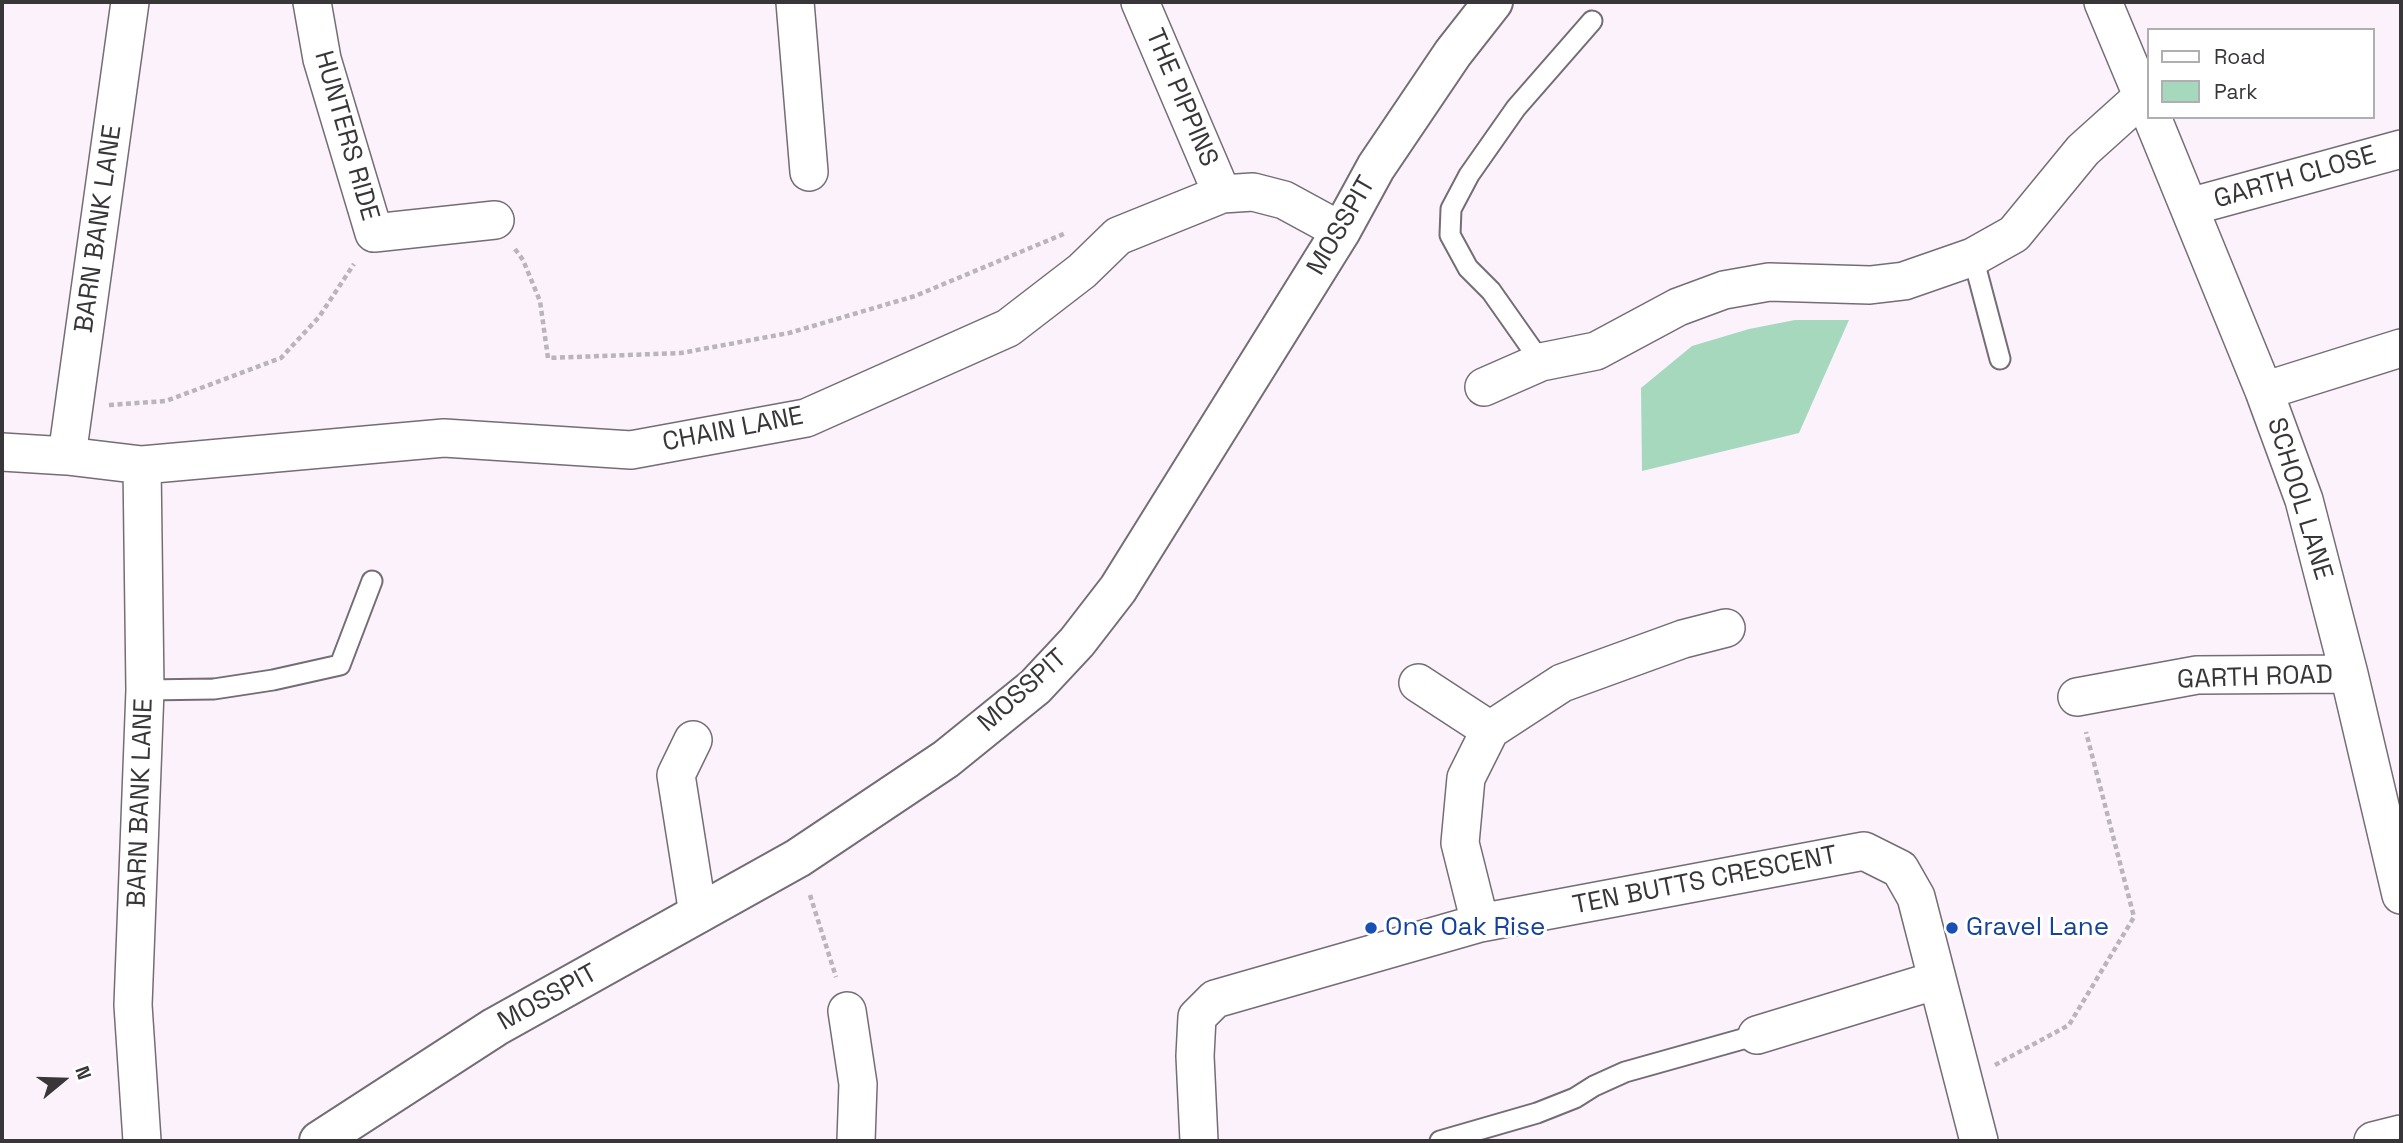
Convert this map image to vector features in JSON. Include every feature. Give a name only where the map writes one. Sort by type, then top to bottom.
[{"type":"highway","name":"MOSSPIT","points":[[319,1141],[495,1027],[798,858],[946,759],[1035,687],[1077,642],[1118,589],[1341,231],[1376,167],[1425,93],[1493,2]]},
{"type":"street","name":"BARN BANK LANE","points":[[67,456],[130,2]]},
{"type":"street","name":"HUNTERS RIDE","points":[[312,2],[322,59],[374,233],[495,220]]},
{"type":"street","points":[[795,2],[809,172]]},
{"type":"street","name":"THE PIPPINS","points":[[1140,2],[1222,194]]},
{"type":"street","name":"SCHOOL LANE","points":[[2103,2],[2148,108]]},
{"type":"street","points":[[1484,387],[1541,362],[1597,351],[1678,307],[1724,290],[1769,282],[1870,285],[1903,281],[1973,257],[2014,234],[2083,150],[2148,108]]},
{"type":"street","name":"SCHOOL LANE","points":[[2153,119],[2264,391],[2304,500],[2349,674],[2401,895]]},
{"type":"street","name":"GARTH CLOSE","points":[[2189,207],[2401,149]]},
{"type":"street","name":"CHAIN LANE","points":[[2,452],[142,465],[444,438],[631,450],[806,418],[1007,328],[1082,271],[1118,236],[1222,194],[1253,192],[1284,200],[1341,231]]},
{"type":"street","points":[[2264,391],[2401,348]]},
{"type":"street","name":"BARN BANK LANE","points":[[138,1139],[133,1005],[145,690],[142,465]]},
{"type":"street","points":[[1480,923],[1460,844],[1466,778],[1490,730],[1562,683],[1683,639],[1727,628]]},
{"type":"street","name":"GARTH ROAD","points":[[2077,698],[2197,675],[2349,674]]},
{"type":"street","points":[[1419,682],[1490,730]]},
{"type":"street","points":[[693,740],[676,775],[698,914]]},
{"type":"street","name":"TEN BUTTS CRESCENT","points":[[1199,1141],[1195,1056],[1197,1017],[1215,999],[1480,923],[1864,851],[1900,869],[1916,897],[1979,1141]]},
{"type":"street","points":[[1757,1035],[1937,980]]},
{"type":"street","points":[[847,1011],[858,1084],[856,1141]]},
{"type":"street","points":[[2372,1141],[2401,1134]]},
{"type":"lane","points":[[1541,362],[1491,291],[1468,268],[1450,235],[1451,209],[1469,175],[1516,108],[1592,20]]},
{"type":"lane","points":[[1973,257],[2000,359]]},
{"type":"lane","points":[[145,690],[214,689],[273,680],[341,665],[372,581]]},
{"type":"lane","points":[[1440,1141],[1537,1114],[1625,1072],[1757,1035]]},
{"type":"path","points":[[495,220],[523,260],[540,301],[548,358],[681,353],[789,332],[915,296],[1073,230],[1118,236]]},
{"type":"path","points":[[74,407],[166,401],[281,358],[319,317],[374,233]]},
{"type":"path","points":[[1964,1081],[2069,1025],[2134,917],[2077,698]]},
{"type":"path","points":[[798,858],[847,1011]]},
{"type":"green space","points":[[1795,320],[1849,320],[1799,433],[1642,471],[1641,388],[1692,346],[1749,329]]},
{"type":"place","name":"One Oak Rise","points":[[1371,928]]},
{"type":"place","name":"Gravel Lane","points":[[1952,928]]}]
